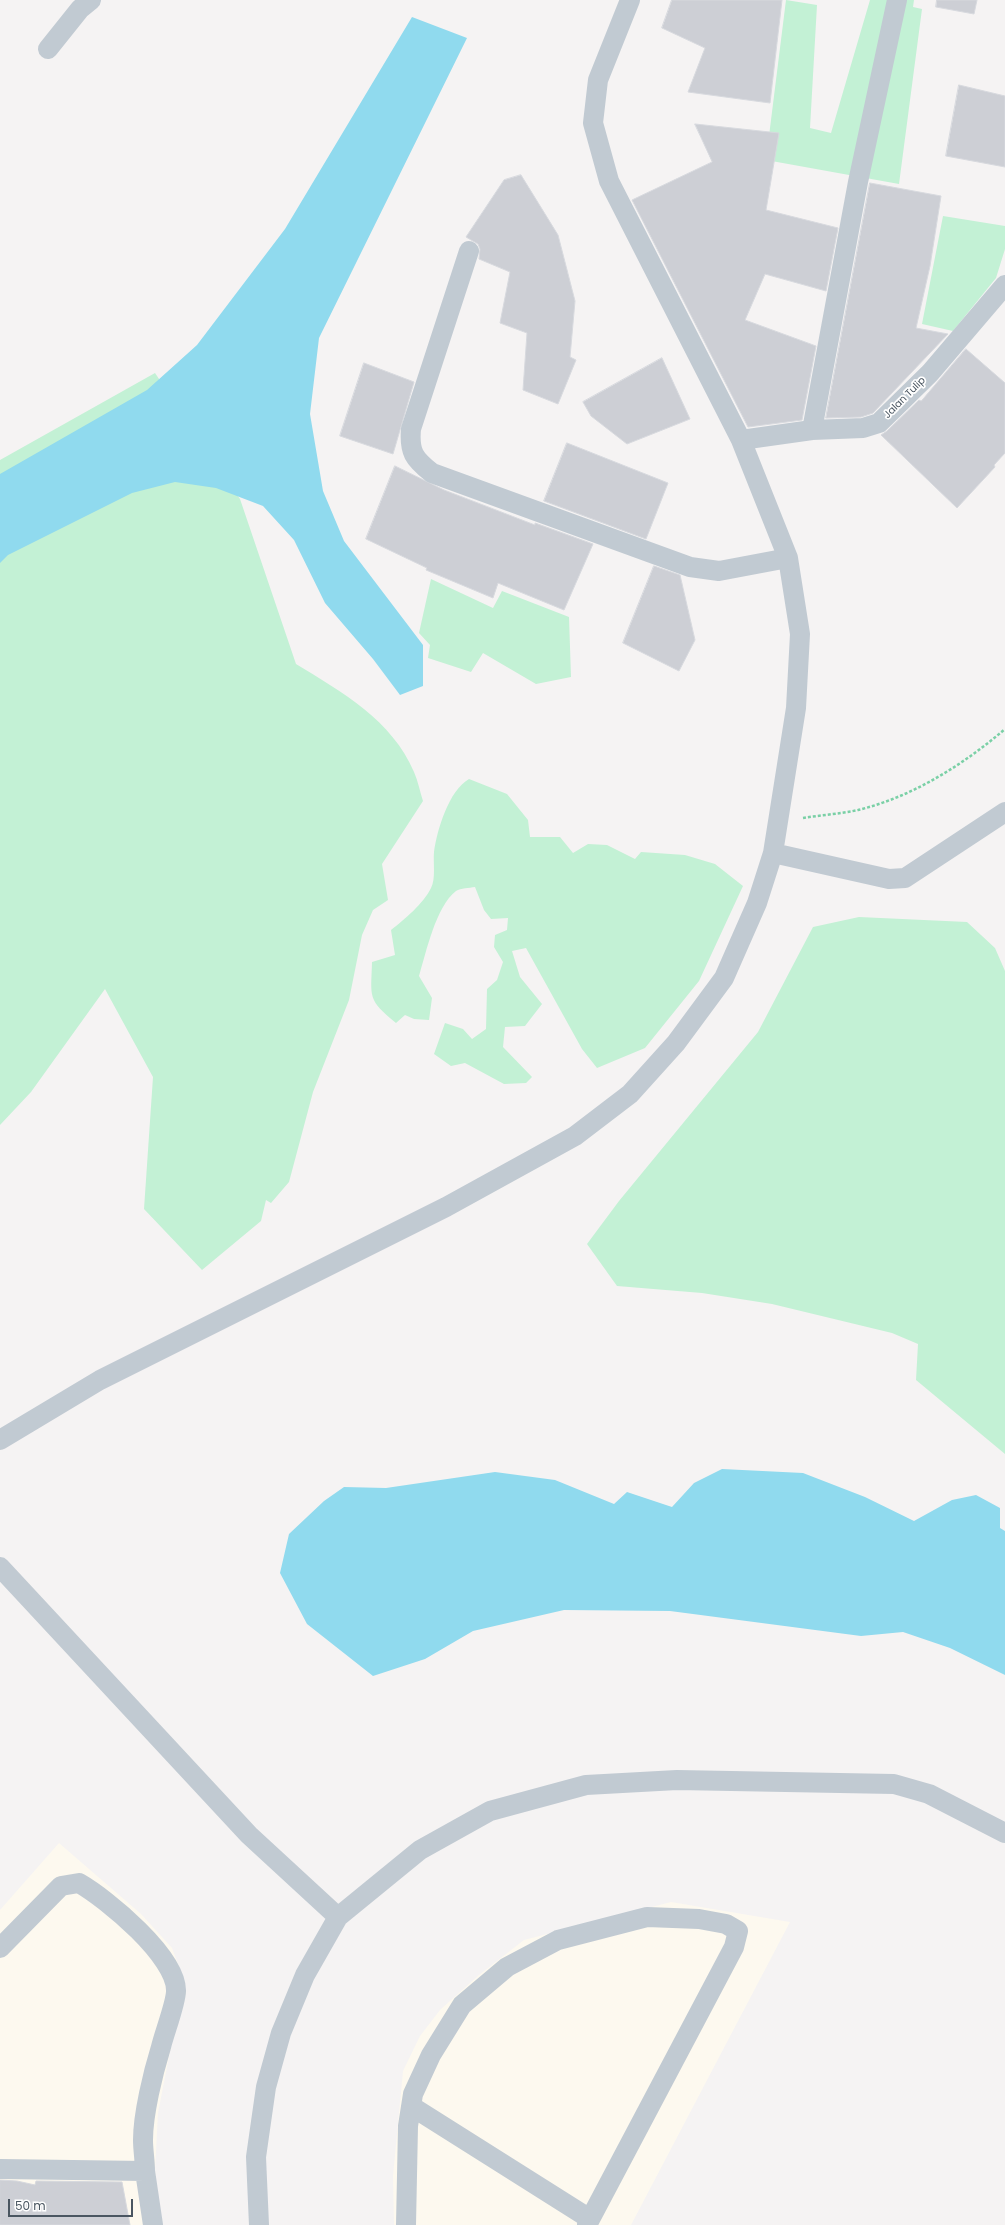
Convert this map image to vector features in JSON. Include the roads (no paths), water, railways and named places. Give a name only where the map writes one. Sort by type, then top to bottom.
[{"type":"street","points":[[48,48],[80,9],[91,0]]},
{"type":"street","points":[[0,1440],[100,1380],[446,1207],[575,1136],[588,1127],[630,1094],[676,1043],[724,978],[757,903],[773,853],[796,708],[800,634],[788,558],[740,440],[609,181],[593,123],[598,80],[630,0]]},
{"type":"street","points":[[812,430],[858,182],[897,0]]},
{"type":"street","points":[[469,251],[411,429],[410,446],[417,461],[432,473],[690,567],[719,571],[788,558]]},
{"type":"street","name":"Jalan Tulip","points":[[740,440],[812,430],[863,428],[879,423],[930,373],[1005,285]]},
{"type":"street","points":[[773,853],[889,878],[906,878],[1005,812]]},
{"type":"street","points":[[0,1567],[249,1835],[338,1917]]},
{"type":"street","points":[[259,2225],[256,2157],[266,2087],[281,2033],[302,1982],[338,1917],[420,1850],[490,1811],[586,1785],[677,1780],[894,1784],[929,1794],[1005,1833]]},
{"type":"street","points":[[0,1948],[61,1886],[79,1884],[104,1899],[125,1918],[158,1953],[171,1971],[176,1992],[154,2072],[143,2140],[145,2171],[153,2225]]},
{"type":"street","points":[[406,2225],[408,2126],[411,2106],[413,2094],[431,2055],[462,2006],[507,1967],[558,1940],[647,1917],[699,1919],[726,1924],[738,1931],[734,1947],[588,2222],[411,2106]]},
{"type":"street","points":[[0,2169],[145,2171]]},
{"type":"water","points":[[412,17],[467,38],[319,338],[310,414],[323,491],[344,541],[423,645],[423,686],[400,695],[373,659],[325,603],[294,540],[263,506],[216,488],[175,482],[132,493],[8,555],[0,563],[0,474],[147,390],[197,345],[285,229]]},
{"type":"water","points":[[722,1469],[803,1473],[865,1497],[914,1521],[952,1500],[976,1495],[1000,1508],[1000,1528],[1005,1531],[1005,1675],[950,1648],[903,1632],[861,1636],[670,1611],[564,1610],[473,1631],[425,1659],[373,1676],[307,1624],[280,1573],[289,1534],[324,1501],[344,1487],[386,1488],[495,1472],[555,1480],[614,1504],[627,1492],[672,1507],[694,1483]]}]
